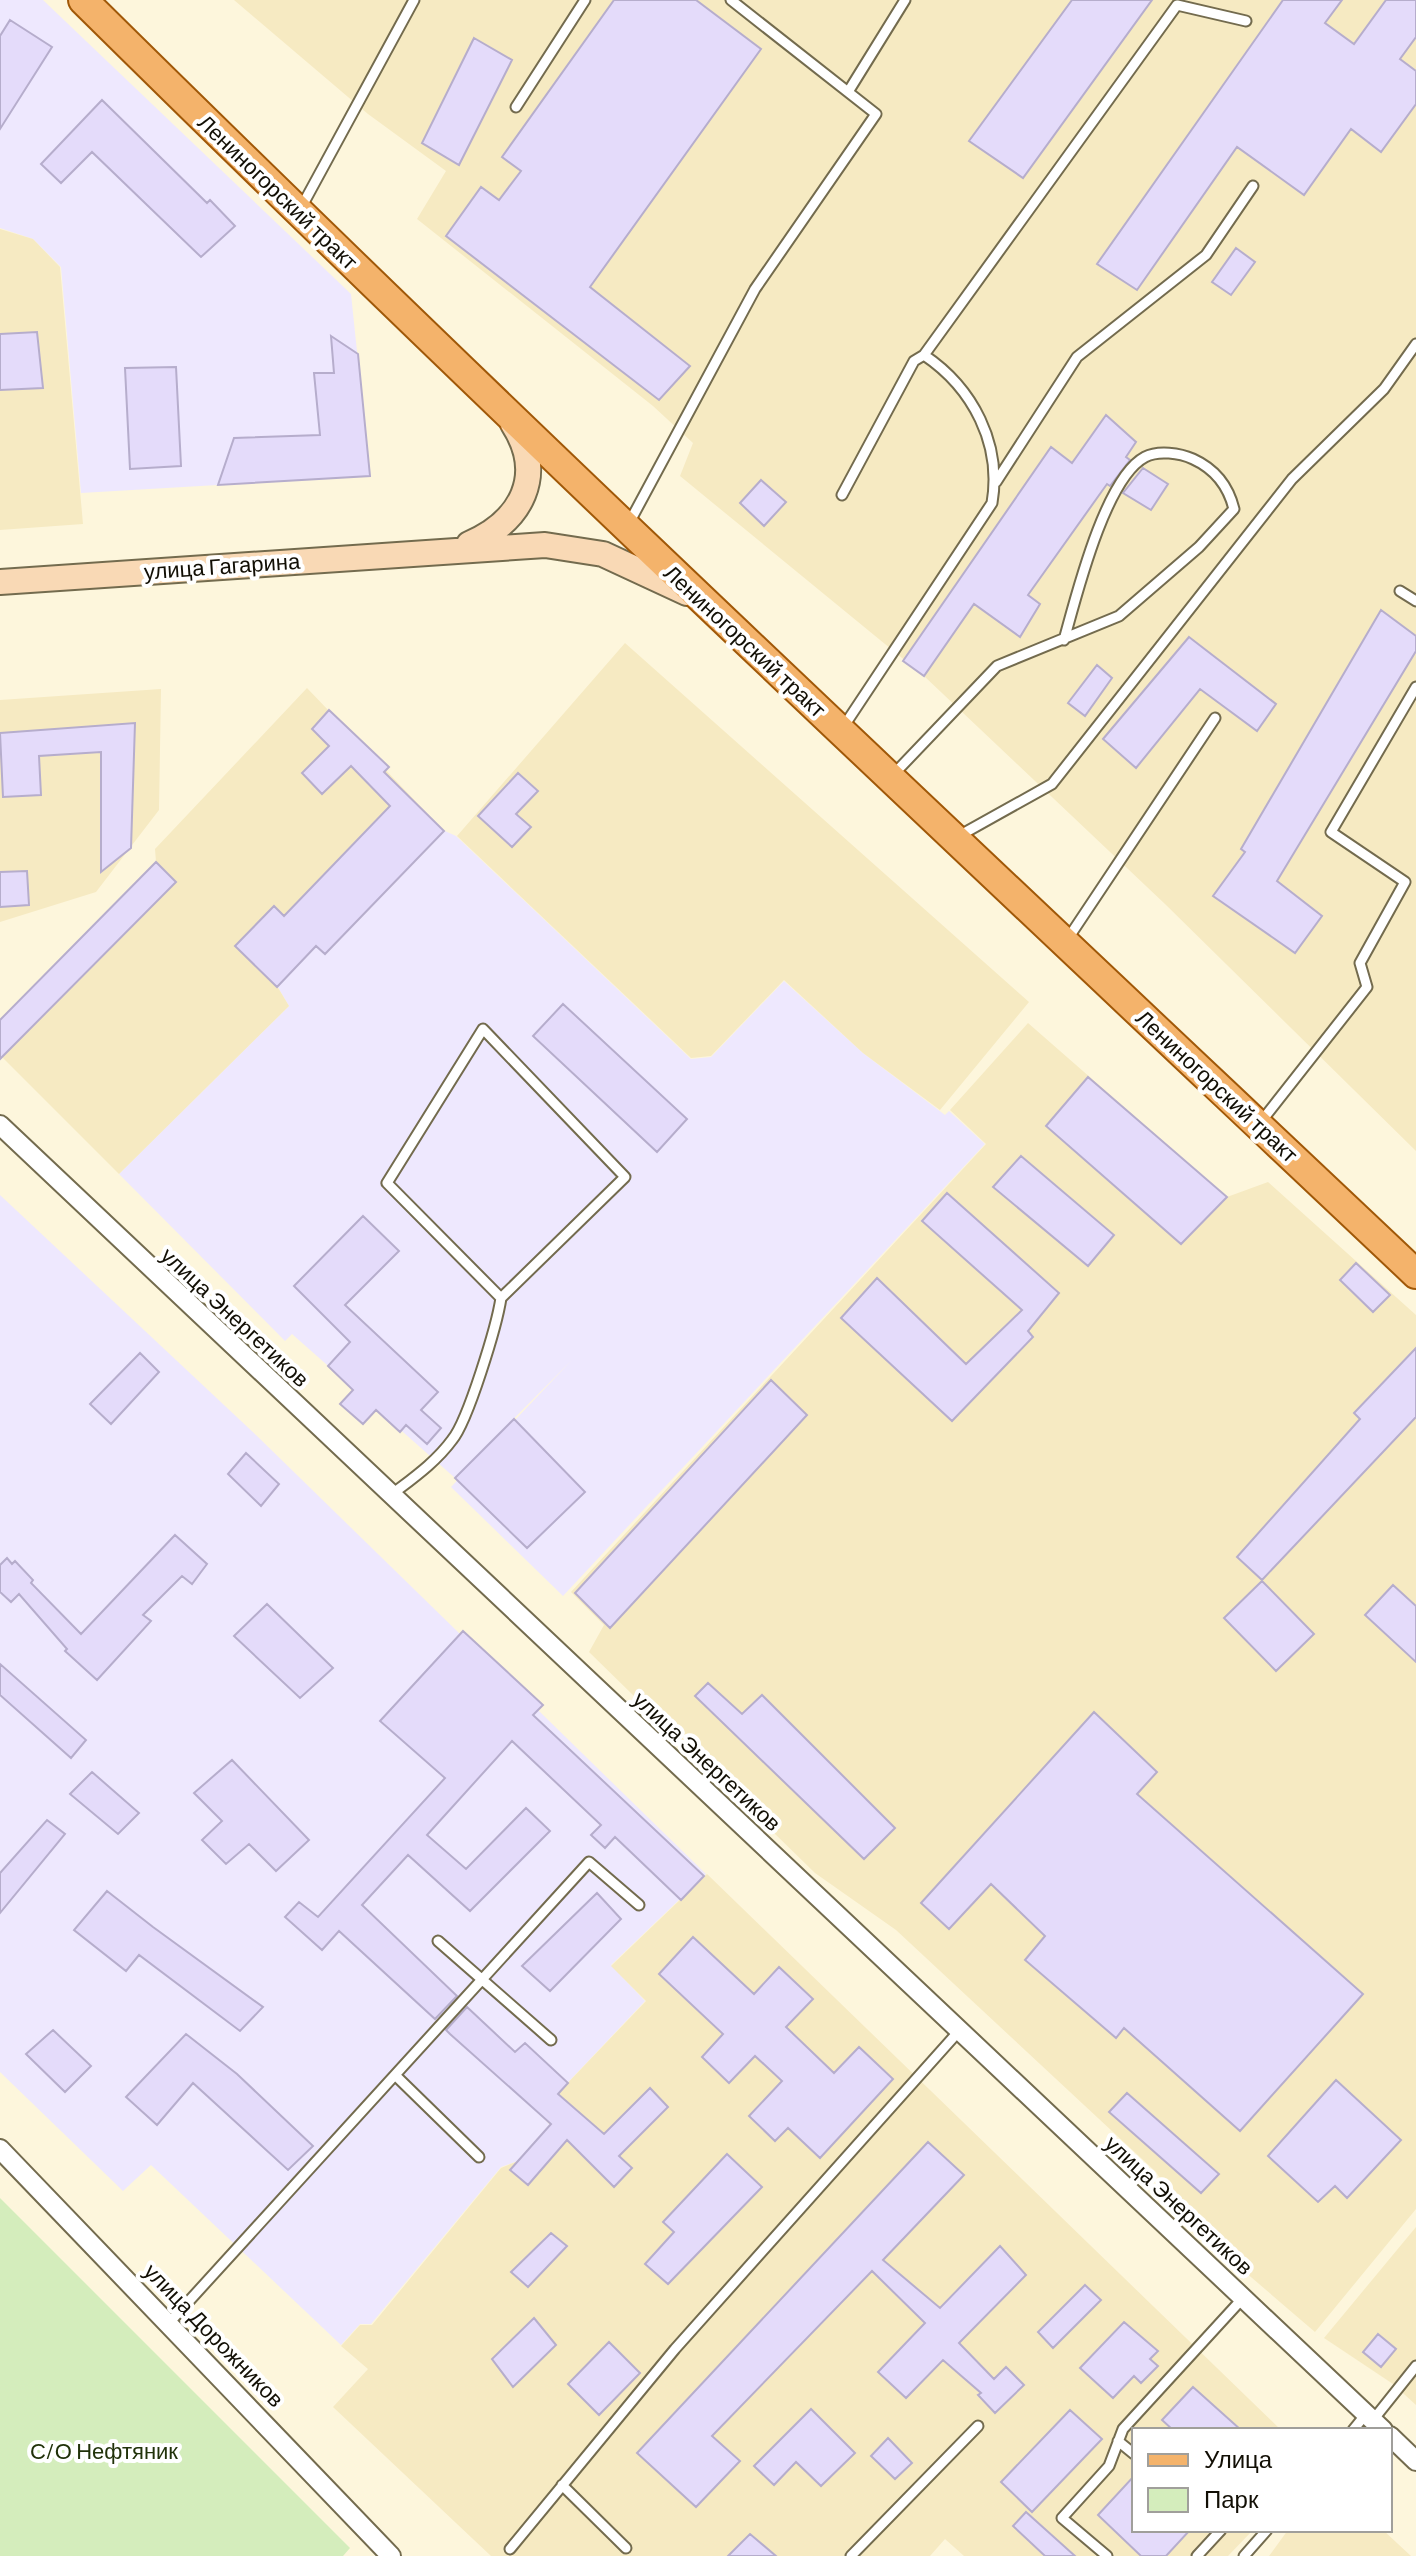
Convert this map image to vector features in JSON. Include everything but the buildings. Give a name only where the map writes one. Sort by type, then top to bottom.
[{"type":"main road","name":"Лениногорский тракт","points":[[83,0],[298,213],[713,611],[1416,1274]]},
{"type":"street","name":"улица Гагарина","points":[[443,550],[464,546],[495,529],[524,493],[530,462],[527,448],[504,411]]},
{"type":"street","name":"улица Гагарина","points":[[0,582],[525,544],[584,549],[658,577],[713,611]]},
{"type":"street","name":"улица Энергетиков","points":[[0,1125],[1374,2422]]},
{"type":"street","name":"улица Дорожников","points":[[0,2149],[391,2556]]},
{"type":"street","points":[[1392,2438],[1416,2461]]},
{"type":"lane","points":[[298,213],[414,0]]},
{"type":"lane","points":[[516,107],[585,0]]},
{"type":"lane","points":[[627,528],[755,289],[876,114],[731,0]]},
{"type":"lane","points":[[848,92],[905,0]]},
{"type":"lane","points":[[842,495],[914,361],[924,355],[1177,5],[1246,21]]},
{"type":"lane","points":[[996,482],[1077,357],[1206,255],[1253,186]]},
{"type":"lane","points":[[954,839],[1052,784],[1292,479],[1384,389],[1416,344]]},
{"type":"lane","points":[[841,731],[992,503],[996,482],[989,438],[965,392],[943,367],[924,355]]},
{"type":"lane","points":[[890,778],[997,666],[1064,640],[1119,616],[1199,547],[1234,509],[1219,476],[1184,455],[1147,456],[1131,468],[1115,495],[1084,566],[1064,640]]},
{"type":"lane","points":[[1400,591],[1416,601]]},
{"type":"lane","points":[[1258,1125],[1367,987],[1360,963],[1405,882],[1331,832],[1416,687]]},
{"type":"lane","points":[[1065,943],[1215,718]]},
{"type":"lane","points":[[390,1496],[422,1471],[455,1438],[497,1326],[501,1298],[625,1177],[483,1029],[387,1183],[501,1298]]},
{"type":"lane","points":[[169,2323],[589,1862],[639,1905]]},
{"type":"lane","points":[[438,1941],[551,2040]]},
{"type":"lane","points":[[510,2549],[675,2349],[959,2031]]},
{"type":"lane","points":[[395,2075],[479,2157]]},
{"type":"lane","points":[[1107,2556],[1062,2518],[1109,2466],[1123,2429],[1243,2298]]},
{"type":"lane","points":[[1374,2422],[1416,2366]]},
{"type":"lane","points":[[851,2556],[978,2426]]},
{"type":"lane","points":[[1118,2441],[1132,2452]]},
{"type":"lane","points":[[562,2485],[626,2548]]},
{"type":"lane","points":[[1197,2556],[1219,2532]]},
{"type":"lane","points":[[1244,2556],[1265,2532]]},
{"type":"shaded area","points":[[0,0],[43,0],[351,294],[370,476],[81,493],[61,267],[33,239],[0,228]]},
{"type":"shaded area","points":[[234,0],[1416,0],[1416,1151],[1165,904],[924,676],[680,476],[693,443],[653,406],[417,219],[446,171],[368,114]]},
{"type":"shaded area","points":[[0,229],[33,239],[60,267],[83,524],[0,530]]},
{"type":"shaded area","points":[[625,643],[1029,1002],[940,1110],[863,1053],[784,980],[711,1056],[691,1058],[457,836]]},
{"type":"shaded area","points":[[307,688],[444,831],[325,954],[316,946],[277,986],[289,1006],[119,1174],[0,1055],[0,1020],[156,862],[155,849]]},
{"type":"shaded area","points":[[161,689],[159,810],[96,892],[0,922],[0,700]]},
{"type":"shaded area","points":[[445,831],[456,836],[691,1059],[711,1057],[784,981],[863,1053],[945,1115],[949,1111],[985,1144],[563,1596],[451,1487],[572,1360],[455,1478],[292,1334],[285,1341],[119,1174],[289,1006],[277,986],[316,946],[326,954]]},
{"type":"shaded area","points":[[1028,1023],[1227,1197],[1268,1182],[1416,1315],[1416,2209],[1315,2332],[1188,2223],[1156,2172],[896,1930],[815,1873],[589,1652],[604,1625],[571,1592],[986,1144],[950,1110]]},
{"type":"shaded area","points":[[0,1195],[256,1435],[706,1874],[611,1965],[645,2001],[539,2113],[550,2124],[518,2161],[501,2167],[371,2324],[360,2324],[341,2345],[151,2165],[123,2191],[0,2072]]},
{"type":"shaded area","points":[[707,1874],[1279,2428],[1132,2428],[1132,2532],[1251,2532],[1228,2556],[964,2556],[945,2539],[930,2556],[491,2556],[333,2407],[368,2369],[341,2346],[360,2325],[372,2325],[501,2168],[518,2161],[550,2125],[539,2113],[646,2001],[611,1966]]},
{"type":"shaded area","points":[[1416,2227],[1416,2405],[1393,2384],[1324,2338]]},
{"type":"shaded area","points":[[1287,2532],[1385,2532],[1411,2556],[1269,2556]]},
{"type":"green space","name":"С/О Нефтяник","points":[[0,2198],[350,2548],[343,2556],[0,2556]]}]
